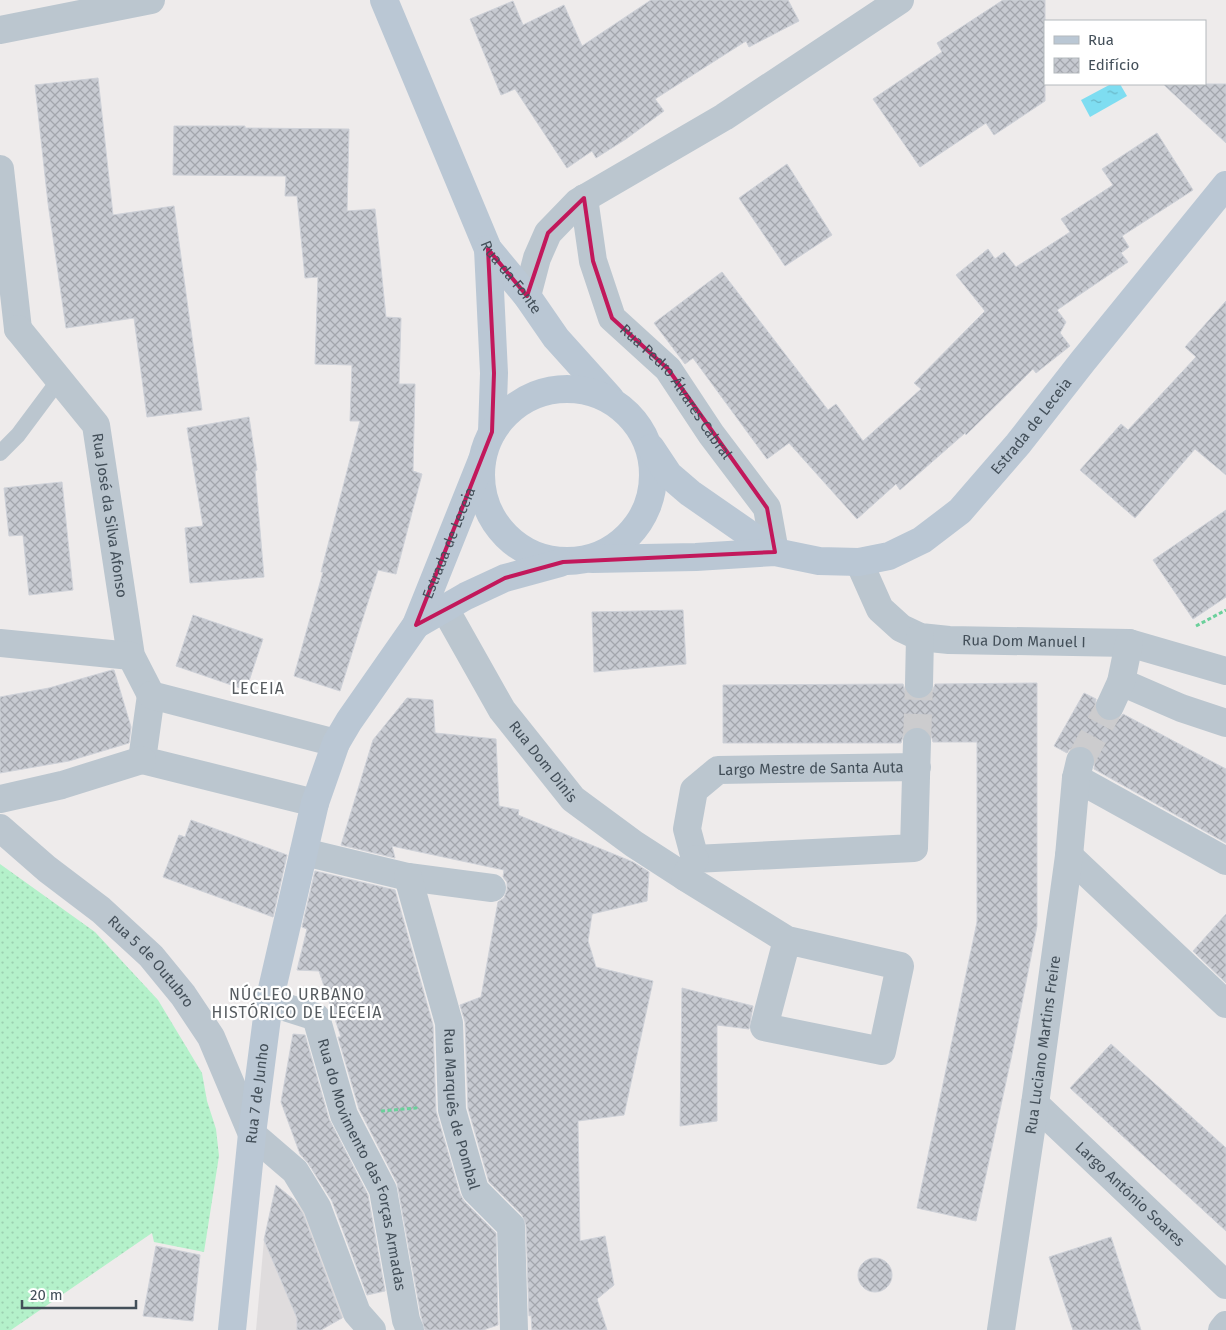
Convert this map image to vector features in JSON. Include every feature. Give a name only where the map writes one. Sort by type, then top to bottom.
[{"type":"main road","points":[[384,0],[488,249]]},
{"type":"main road","name":"Estrada de Leceia","points":[[592,559],[696,557],[775,552],[819,561],[859,562],[889,556],[922,540],[960,511],[1018,444],[1226,185]]},
{"type":"main road","name":"Rua da Fonte","points":[[488,249],[527,296],[556,338],[613,401]]},
{"type":"main road","name":"Rua da Fonte","points":[[488,249],[494,373],[492,432]]},
{"type":"main road","points":[[560,389],[587,391],[613,401],[634,419],[648,444],[654,471],[651,498],[638,525],[618,545],[592,559],[563,562],[534,555],[509,540],[491,516],[482,489],[482,460],[492,432],[509,411],[533,396],[551,391],[560,389]]},
{"type":"main road","name":"Estrada de Leceia","points":[[648,444],[669,475],[690,493],[775,552]]},
{"type":"main road","name":"Estrada de Leceia","points":[[314,803],[342,732],[416,625],[482,460]]},
{"type":"main road","name":"Estrada de Leceia","points":[[416,625],[466,596],[505,578],[563,562]]},
{"type":"main road","name":"Rua 7 de Junho","points":[[232,1330],[252,1134],[269,1002],[314,803]]},
{"type":"street","points":[[0,30],[151,0]]},
{"type":"street","points":[[527,296],[537,258],[548,233],[578,202],[724,117],[900,0]]},
{"type":"street","points":[[0,169],[9,330]]},
{"type":"street","name":"Rua Pedro Álvares Cabral","points":[[584,198],[593,261],[612,318],[668,368],[711,434],[768,508],[775,552]]},
{"type":"street","name":"Rua José da Silva Afonso","points":[[9,330],[59,380],[96,425],[131,656],[151,694]]},
{"type":"street","name":"Rua Dom Manuel I","points":[[859,562],[880,609],[901,628],[920,637],[949,640],[1129,643],[1226,671]]},
{"type":"street","name":"Rua Dom Dinis","points":[[445,609],[502,710],[573,799],[634,844],[690,868]]},
{"type":"street","points":[[919,684],[920,637]]},
{"type":"street","points":[[0,642],[131,656]]},
{"type":"street","points":[[1110,706],[1121,682],[1129,643]]},
{"type":"street","points":[[1121,682],[1181,708],[1226,723]]},
{"type":"street","points":[[142,760],[151,694],[342,732]]},
{"type":"street","name":"Largo Mestre de Santa Auta","points":[[917,755],[914,848],[690,868],[687,828],[694,790],[718,770],[917,755]]},
{"type":"street","points":[[0,799],[62,785],[142,760],[314,803]]},
{"type":"street","name":"Rua Luciano Martins Freire","points":[[1002,1330],[1069,856],[1078,770],[1226,861]]},
{"type":"street","name":"Rua 5 de Outubro","points":[[0,828],[101,910],[151,956],[183,995],[211,1037],[252,1134]]},
{"type":"street","points":[[304,852],[408,877],[492,888]]},
{"type":"street","points":[[1069,856],[1226,1004]]},
{"type":"street","points":[[690,868],[787,940],[900,966],[882,1051],[764,1028],[787,940]]},
{"type":"street","name":"Rua Marquês de Pombal","points":[[408,877],[450,1023],[452,1110],[475,1190],[511,1226],[514,1330]]},
{"type":"street","name":"Rua do Movimento das Forças Armadas","points":[[269,1002],[316,1017],[344,1115],[383,1190],[406,1320],[410,1330]]},
{"type":"street","name":"Largo António Soares","points":[[1035,1104],[1226,1285]]},
{"type":"street","points":[[252,1134],[295,1170],[317,1207],[357,1313],[372,1330]]},
{"type":"street","points":[[1222,1330],[1226,1326]]},
{"type":"lane","points":[[0,453],[18,435],[59,380]]},
{"type":"path","points":[[344,1115],[416,1108],[451,1070]]},
{"type":"highlighted area","points":[[584,198],[593,261],[612,318],[668,369],[767,508],[775,552],[563,562],[505,578],[416,625],[492,432],[494,373],[488,249],[527,296],[548,233]]},
{"type":"shaded area","points":[[276,1185],[309,1212],[348,1315],[321,1330],[256,1330],[264,1240]]},
{"type":"green space","points":[[0,864],[95,932],[158,1000],[202,1073],[207,1101],[216,1129],[219,1156],[204,1252],[154,1242],[152,1233],[11,1330],[0,1330]]},
{"type":"water","points":[[1109,85],[1121,85],[1127,96],[1090,117],[1081,100]]},
{"type":"building","points":[[651,0],[788,0],[799,21],[749,47],[746,41],[655,99],[664,111],[626,139],[596,158],[592,151],[567,168],[515,89],[501,95],[470,19],[513,1],[523,25],[564,5],[582,46]]},
{"type":"building","points":[[1003,0],[1045,0],[1045,101],[994,135],[986,123],[920,167],[873,99],[942,52],[937,43]]},
{"type":"building","points":[[98,78],[113,215],[174,206],[202,410],[147,417],[134,318],[66,328],[48,203],[35,85]]},
{"type":"building","points":[[1226,84],[1226,143],[1164,85]]},
{"type":"building","points":[[174,126],[349,129],[347,211],[375,209],[386,317],[401,318],[399,384],[415,384],[413,471],[422,474],[396,574],[378,570],[340,691],[294,676],[323,572],[321,572],[360,421],[350,421],[352,365],[315,364],[318,277],[305,278],[297,196],[285,196],[286,176],[173,175]]},
{"type":"building","points":[[1157,133],[1193,190],[1122,236],[1129,247],[1121,253],[1128,262],[1057,310],[1066,322],[1060,333],[1070,346],[1036,373],[1033,369],[966,435],[965,433],[900,490],[896,484],[857,519],[789,443],[767,459],[693,358],[685,364],[654,323],[722,272],[828,410],[836,404],[863,441],[921,389],[914,383],[985,311],[956,275],[988,249],[995,259],[1004,252],[1016,267],[1070,232],[1061,219],[1113,185],[1102,169]]},
{"type":"building","points":[[787,164],[832,235],[785,266],[739,198]]},
{"type":"building","points":[[1226,301],[1226,475],[1195,449],[1135,518],[1080,470],[1121,424],[1128,430],[1196,357],[1185,347]]},
{"type":"building","points":[[249,417],[257,470],[255,471],[264,577],[190,583],[185,528],[203,526],[187,428]]},
{"type":"building","points":[[62,482],[73,590],[29,595],[23,535],[9,536],[4,488]]},
{"type":"building","points":[[1226,510],[1226,597],[1193,619],[1153,560]]},
{"type":"building","points":[[683,610],[686,664],[594,672],[592,612]]},
{"type":"building","points":[[193,615],[263,639],[246,690],[176,666]]},
{"type":"building","points":[[114,670],[131,727],[129,743],[69,761],[0,773],[0,697],[49,688]]},
{"type":"building","points":[[1037,683],[1037,926],[976,1221],[917,1208],[977,922],[977,742],[933,742],[931,735],[926,729],[917,726],[910,728],[904,733],[901,743],[723,743],[723,685],[903,684],[905,691],[911,697],[919,700],[926,698],[932,692],[935,684]]},
{"type":"building","points":[[1084,693],[1096,699],[1095,708],[1097,715],[1103,720],[1112,721],[1119,719],[1123,714],[1226,769],[1226,843],[1094,769],[1095,757],[1090,749],[1076,746],[1067,753],[1054,746]]},
{"type":"building","points":[[407,698],[433,700],[435,733],[496,739],[499,806],[519,810],[518,815],[633,862],[649,872],[647,901],[592,914],[588,941],[596,967],[653,981],[624,1115],[578,1121],[580,1241],[605,1236],[614,1285],[597,1299],[607,1330],[532,1330],[531,1315],[529,1316],[526,1225],[522,1215],[489,1182],[468,1108],[465,1022],[460,1005],[481,997],[498,902],[504,898],[507,890],[507,882],[503,877],[504,870],[392,846],[395,858],[341,845],[373,740]]},
{"type":"building","points":[[191,820],[287,855],[273,917],[163,877],[179,835],[185,837]]},
{"type":"building","points":[[315,871],[395,890],[433,1025],[436,1111],[460,1194],[464,1201],[496,1233],[498,1325],[483,1330],[425,1330],[397,1183],[359,1109],[338,1037],[341,1037],[319,971],[297,970],[307,929],[302,927]]},
{"type":"building","points":[[1226,914],[1226,983],[1193,951]]},
{"type":"building","points":[[682,988],[753,1006],[749,1029],[717,1025],[717,1121],[680,1126]]},
{"type":"building","points":[[293,1034],[305,1035],[329,1119],[368,1195],[385,1291],[367,1295],[332,1201],[308,1163],[300,1154],[281,1102]]},
{"type":"building","points":[[1111,1044],[1226,1148],[1226,1231],[1070,1088]]},
{"type":"building","points":[[276,1185],[294,1200],[303,1214],[342,1318],[321,1330],[297,1330],[297,1318],[264,1240]]},
{"type":"building","points":[[1111,1237],[1141,1330],[1073,1330],[1049,1257]]},
{"type":"building","points":[[156,1246],[200,1255],[193,1321],[143,1316]]},
{"type":"building","points":[[875,1258],[882,1259],[887,1263],[891,1268],[891,1282],[887,1287],[882,1291],[875,1292],[868,1291],[863,1287],[859,1282],[858,1275],[859,1268],[863,1263],[868,1259]]},
{"type":"tunnel","points":[[917,742],[919,684]]},
{"type":"tunnel","points":[[1080,761],[1110,706]]},
{"type":"district","name":"LECEIA","points":[[258,688]]},
{"type":"district","name":"NÚCLEO URBANO HISTÓRICO DE LECEIA","points":[[297,1003]]}]
